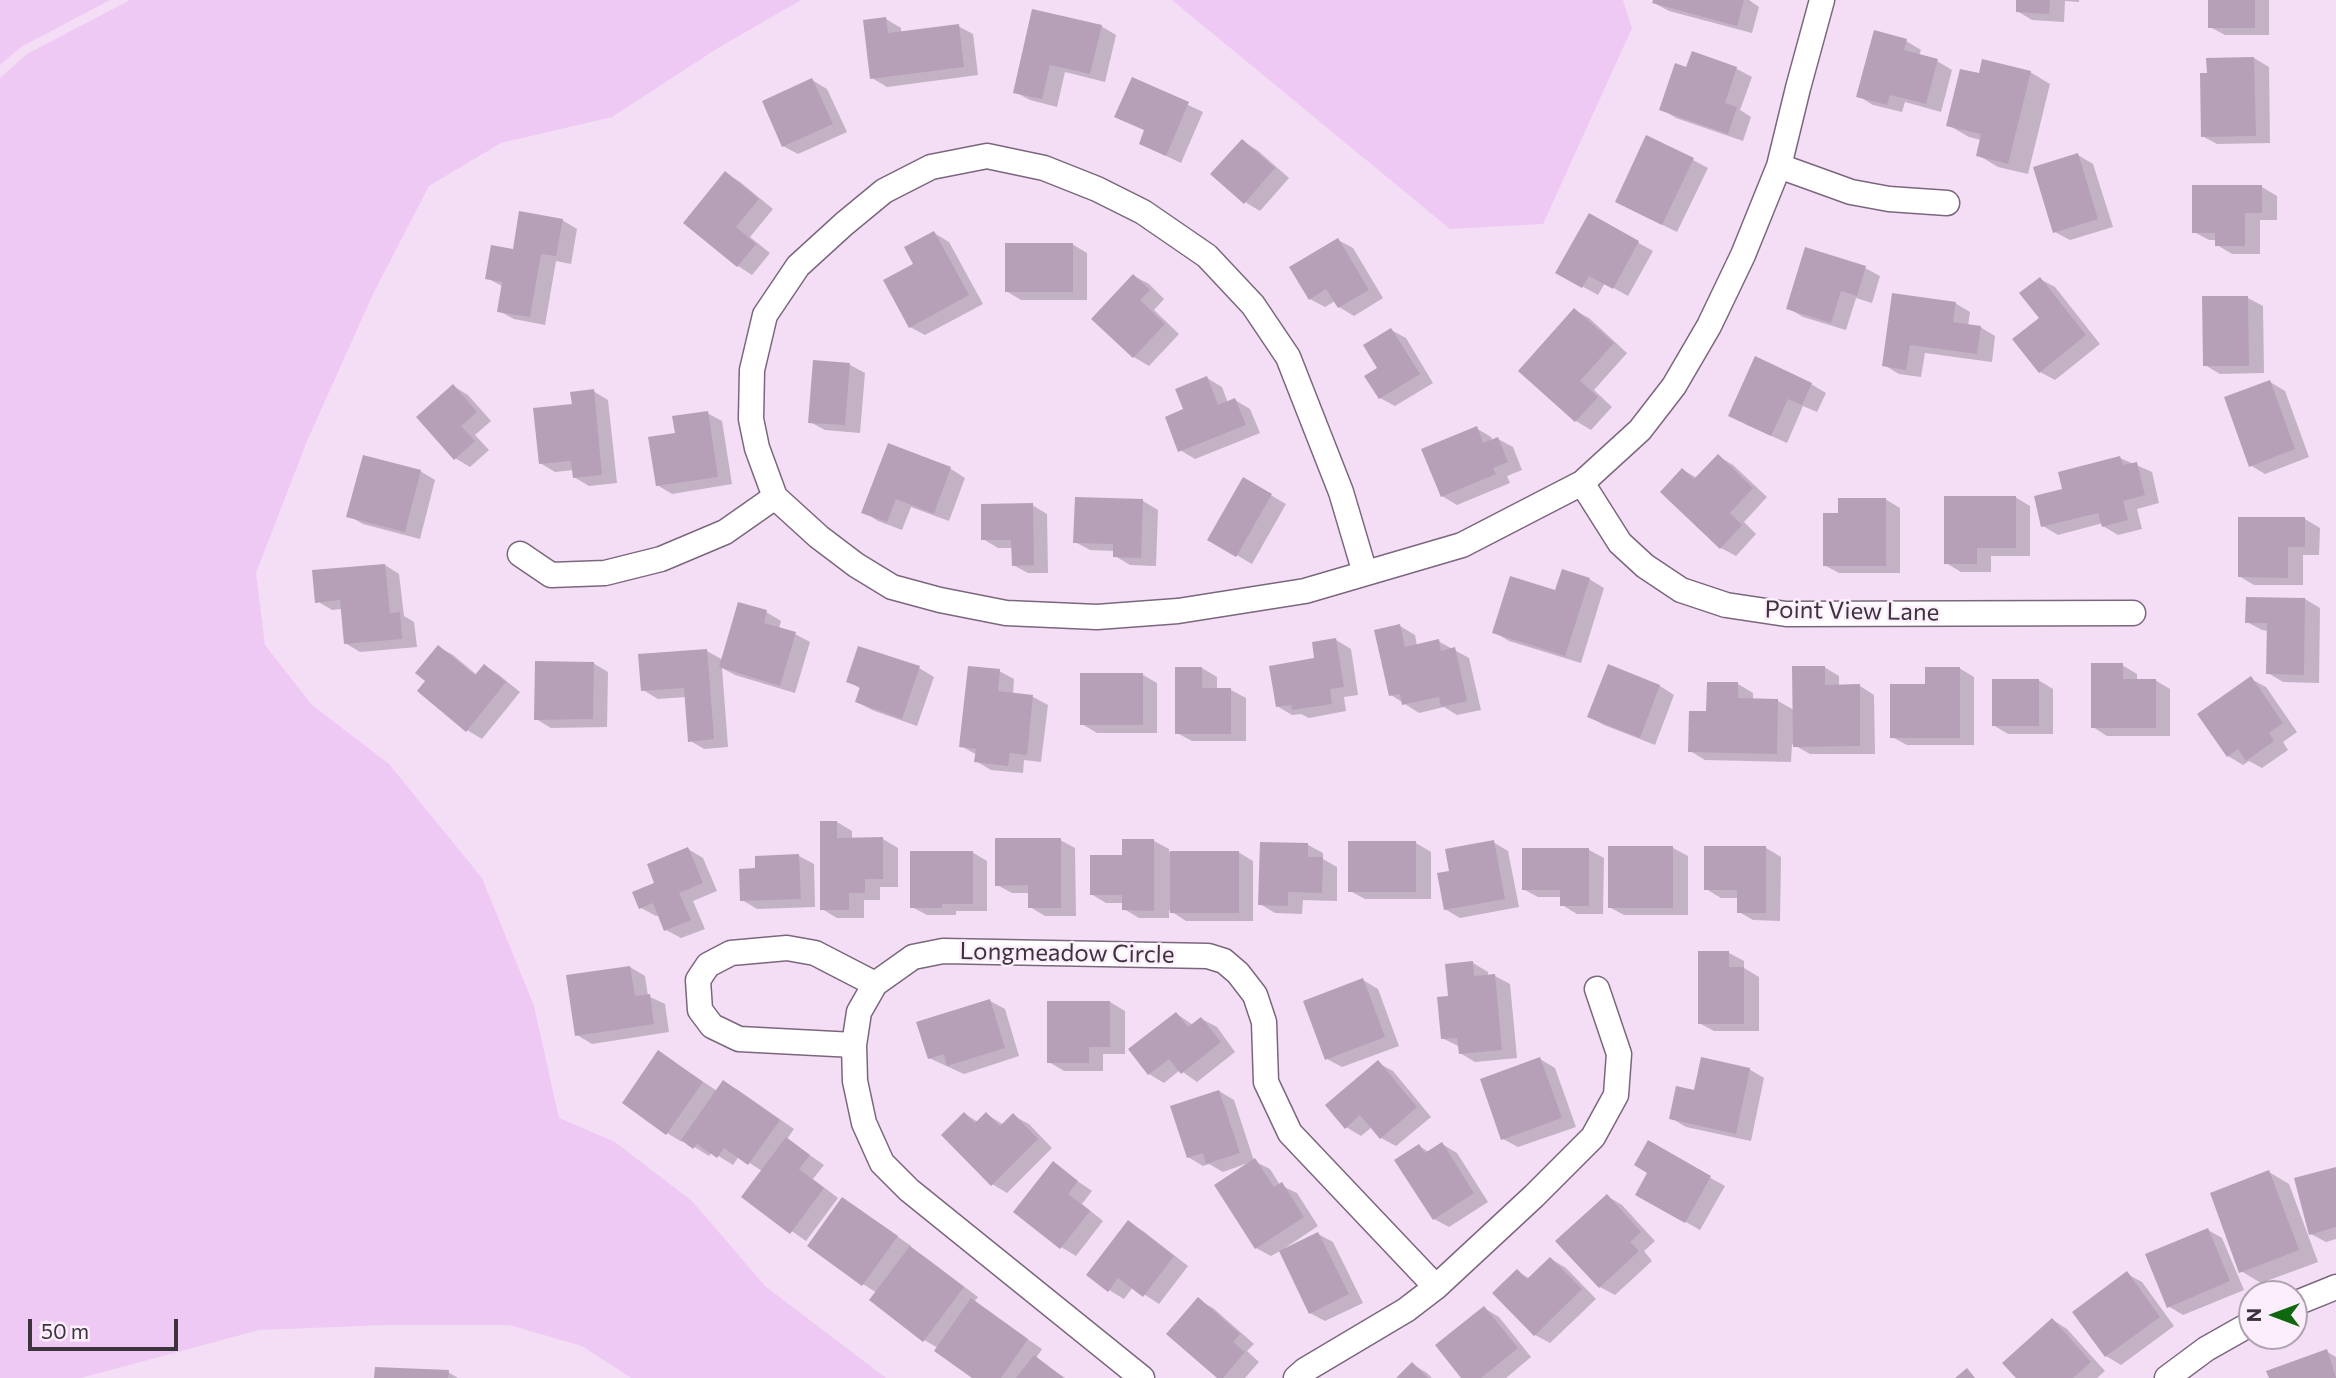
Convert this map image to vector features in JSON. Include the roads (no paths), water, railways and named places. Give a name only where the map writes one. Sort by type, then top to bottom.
[{"type":"street","points":[[1365,573],[1341,492],[1288,357],[1253,305],[1207,256],[1143,212],[1097,189],[1044,168],[987,156],[931,167],[884,191],[798,266],[765,315],[752,370],[751,419],[757,448],[775,497],[828,544],[891,587],[940,600],[1006,612],[1097,617],[1178,611],[1305,591],[1462,545],[1582,483],[1640,430],[1674,386],[1709,326],[1743,255],[1779,166],[1822,0]]},
{"type":"street","points":[[1779,166],[1851,192],[1889,199],[1947,203]]},
{"type":"street","name":"Point View Lane","points":[[1582,483],[1620,543],[1645,566],[1681,590],[1726,605],[1786,614],[2133,613]]},
{"type":"street","points":[[520,554],[551,575],[605,573],[661,559],[725,533],[775,497]]},
{"type":"street","points":[[854,1045],[739,1039],[712,1026],[701,1010],[698,980],[708,965],[731,953],[787,948],[815,953],[876,984]]},
{"type":"street","name":"Longmeadow Circle","points":[[1142,1378],[909,1190],[882,1163],[864,1123],[855,1081],[854,1045],[859,1012],[876,984],[913,957],[943,951],[1208,956],[1224,961],[1238,973],[1255,995],[1264,1021],[1266,1082],[1290,1133],[1436,1287]]},
{"type":"street","points":[[1296,1378],[1406,1310],[1436,1287],[1594,1137],[1616,1095],[1619,1054],[1597,989]]},
{"type":"street","points":[[2308,1298],[2336,1287]]},
{"type":"street","points":[[2167,1378],[2206,1349],[2238,1331]]}]
